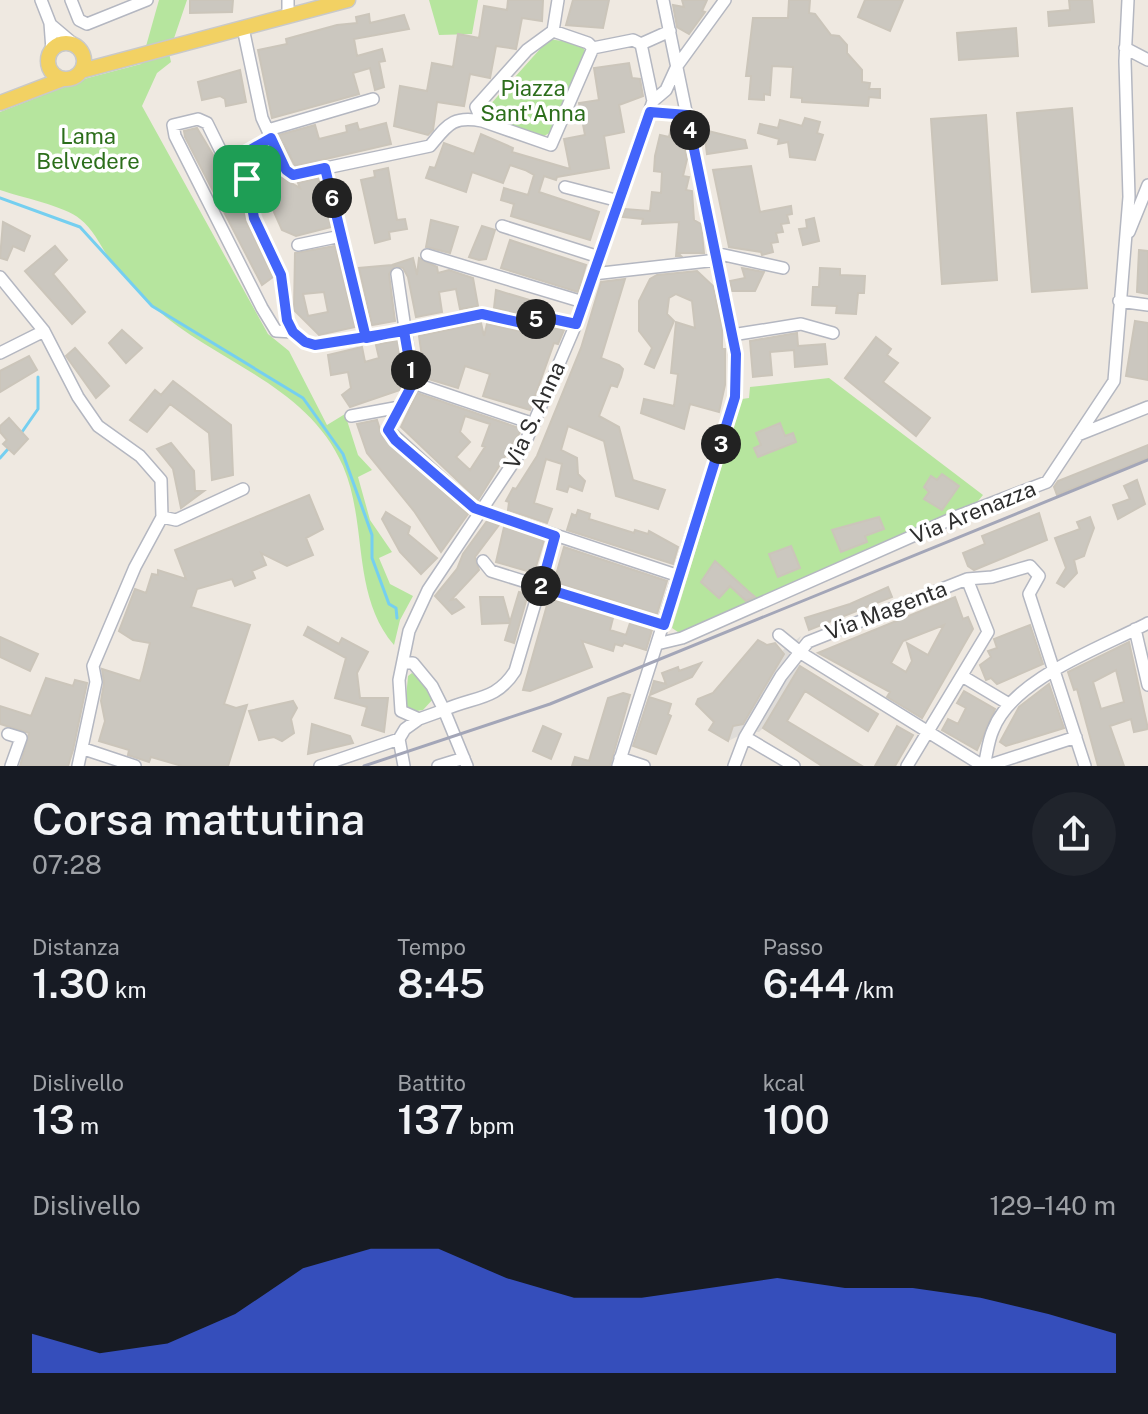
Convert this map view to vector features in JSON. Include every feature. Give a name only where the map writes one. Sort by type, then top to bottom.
[{"type":"main road","points":[[6,100],[73,78],[81,71],[243,28],[288,8],[348,0]]},
{"type":"main road","points":[[6,100],[30,85],[50,55],[65,43],[132,58]]},
{"type":"main road","points":[[78,48],[84,60],[81,71]]},
{"type":"main road","points":[[50,55],[54,75],[63,79]]},
{"type":"street","points":[[71,0],[79,20],[87,24],[147,0]]},
{"type":"street","points":[[482,121],[476,107],[527,50],[553,31],[558,0]]},
{"type":"street","points":[[644,766],[619,762],[735,397],[736,354],[663,0]]},
{"type":"street","name":"Via S. Anna","points":[[394,742],[409,631],[428,590],[483,512],[534,424],[576,324],[652,106],[666,90],[677,66],[725,0]]},
{"type":"street","name":"Via Arenazza","points":[[657,644],[682,638],[958,516],[1047,482],[1114,381],[1129,197],[1125,48],[1128,0]]},
{"type":"street","points":[[46,2],[50,23],[50,55]]},
{"type":"street","points":[[50,23],[78,48]]},
{"type":"street","points":[[243,28],[270,134],[286,170],[293,175],[430,146],[443,127],[467,118],[551,145],[593,48]]},
{"type":"street","points":[[553,31],[588,43],[593,48]]},
{"type":"street","points":[[641,44],[670,31]]},
{"type":"street","points":[[593,48],[633,40],[641,44]]},
{"type":"street","points":[[641,44],[652,106],[687,115]]},
{"type":"street","points":[[1125,48],[1148,60]]},
{"type":"street","points":[[373,99],[270,134],[243,154],[245,184],[252,198],[254,218],[281,275],[287,320],[293,332],[305,342],[315,345],[404,331],[482,314],[531,325],[539,316],[576,324]]},
{"type":"street","points":[[245,184],[235,180],[207,123],[198,119],[173,125],[175,136],[262,308],[276,331],[293,332]]},
{"type":"street","points":[[325,168],[366,338]]},
{"type":"street","points":[[1124,245],[1148,185]]},
{"type":"street","points":[[565,187],[619,201]]},
{"type":"street","points":[[502,226],[599,257]]},
{"type":"street","points":[[298,245],[341,236]]},
{"type":"street","points":[[427,255],[583,302]]},
{"type":"street","points":[[593,274],[716,256],[783,268]]},
{"type":"street","points":[[397,274],[413,383],[388,430],[395,440],[483,512],[679,576]]},
{"type":"street","points":[[0,277],[44,331],[78,397],[98,426],[140,456],[161,480],[162,517],[135,567],[93,666],[96,682],[78,766]]},
{"type":"street","points":[[1119,301],[1148,305]]},
{"type":"street","points":[[732,335],[801,324],[833,333]]},
{"type":"street","points":[[0,353],[44,331]]},
{"type":"street","points":[[413,383],[534,424]]},
{"type":"street","points":[[351,416],[400,407]]},
{"type":"street","points":[[1077,436],[1148,407]]},
{"type":"street","points":[[162,517],[176,520],[243,489]]},
{"type":"street","points":[[320,766],[394,742],[419,719],[496,694],[506,686],[515,671],[555,536]]},
{"type":"street","points":[[483,561],[491,571],[664,625]]},
{"type":"street","name":"Via Magenta","points":[[734,766],[745,737],[781,676],[814,637],[967,579],[992,577],[1020,567],[1037,569],[1039,576],[1029,594],[1056,671]]},
{"type":"street","points":[[907,766],[988,632],[967,579]]},
{"type":"street","points":[[985,766],[993,729],[1009,704],[1034,681],[1148,623]]},
{"type":"street","points":[[1135,629],[1148,685]]},
{"type":"street","points":[[779,635],[801,653],[926,733],[985,766],[1076,737]]},
{"type":"street","points":[[403,663],[413,663],[432,686],[466,762],[438,766]]},
{"type":"street","points":[[1056,671],[1085,766]]},
{"type":"street","points":[[962,676],[1009,704]]},
{"type":"street","points":[[398,697],[401,711],[419,719]]},
{"type":"street","points":[[8,734],[21,738],[11,766]]},
{"type":"street","points":[[745,737],[794,766]]},
{"type":"street","points":[[394,742],[404,766]]},
{"type":"street","points":[[84,749],[135,766]]},
{"type":"green space","name":"Lama Belvedere","points":[[159,0],[187,0],[169,53],[171,62],[157,73],[142,106],[268,334],[289,351],[327,425],[345,414],[358,455],[372,470],[358,477],[370,520],[392,552],[379,558],[390,584],[413,596],[400,620],[394,645],[380,625],[371,604],[351,488],[343,466],[327,438],[307,414],[284,394],[178,327],[154,307],[109,258],[93,232],[80,219],[53,206],[0,190],[0,112],[84,79],[141,64]]},
{"type":"green space","points":[[429,0],[478,0],[472,34],[439,35]]},
{"type":"green space","name":"Piazza Sant'Anna","points":[[549,39],[581,44],[585,51],[551,132],[544,136],[490,118],[488,107]]},
{"type":"green space","points":[[829,378],[983,495],[974,506],[869,548],[681,634],[672,628],[742,399],[749,398],[750,387]]},
{"type":"green space","points":[[412,673],[428,686],[434,698],[423,710],[410,712],[405,709],[408,676]]},
{"type":"shaded area","points":[[801,636],[795,649],[799,666],[763,728],[728,741],[735,720],[783,650]]},
{"type":"building","points":[[190,0],[233,0],[232,12],[190,13]]},
{"type":"building","points":[[508,0],[543,0],[542,21],[522,18],[516,49],[496,46],[490,78],[470,74],[464,106],[437,102],[433,130],[428,135],[394,126],[400,86],[427,91],[432,63],[453,67],[458,34],[479,38],[484,6],[507,10]]},
{"type":"building","points":[[573,0],[609,0],[603,28],[566,25]]},
{"type":"building","points":[[682,0],[707,0],[702,11],[705,12],[689,34],[677,27],[673,5],[684,7]]},
{"type":"building","points":[[789,0],[810,0],[809,13],[815,14],[831,35],[839,36],[847,45],[847,53],[862,70],[862,82],[870,83],[869,89],[880,89],[880,98],[869,97],[868,106],[802,102],[802,98],[791,97],[793,67],[772,66],[770,95],[764,94],[764,100],[749,99],[751,76],[746,76],[753,18],[788,18]]},
{"type":"building","points":[[865,0],[903,0],[890,31],[858,17]]},
{"type":"building","points":[[1069,0],[1092,0],[1094,22],[1049,26],[1048,12],[1070,10]]},
{"type":"building","points":[[369,14],[370,23],[404,15],[409,29],[354,39],[357,56],[382,49],[385,61],[379,62],[384,87],[375,90],[370,68],[353,73],[359,94],[272,118],[258,50],[287,44],[286,39],[337,25],[357,23],[356,17]]},
{"type":"building","points":[[1016,28],[1018,56],[959,60],[957,33]]},
{"type":"building","points":[[629,63],[632,78],[640,79],[643,96],[619,105],[624,132],[604,136],[609,168],[557,177],[556,180],[544,176],[539,192],[599,212],[590,240],[511,216],[514,204],[501,200],[504,188],[528,195],[534,175],[525,170],[510,165],[503,183],[472,172],[466,192],[426,178],[430,167],[435,168],[444,143],[474,154],[481,134],[513,148],[512,152],[570,169],[564,139],[585,135],[579,103],[599,100],[594,68]]},
{"type":"building","points":[[240,70],[246,102],[226,106],[225,99],[220,96],[202,100],[198,82]]},
{"type":"building","points":[[1072,108],[1087,288],[1032,292],[1017,113]]},
{"type":"building","points":[[986,115],[997,280],[942,284],[931,119]]},
{"type":"building","points":[[805,118],[820,122],[817,133],[823,135],[815,160],[790,157],[788,142],[778,144],[779,139],[758,133],[760,124],[778,128],[780,120],[802,126]]},
{"type":"building","points":[[357,123],[359,130],[386,123],[391,144],[295,166],[279,135],[315,125],[319,139],[347,132],[346,126]]},
{"type":"building","points":[[672,124],[681,130],[687,159],[683,176],[689,177],[686,190],[692,191],[694,220],[701,224],[704,253],[678,253],[681,256],[676,256],[679,222],[642,224],[643,219],[622,217],[625,209],[650,211],[652,192],[661,193],[662,172],[654,171],[655,156],[660,135],[669,137]]},
{"type":"building","points":[[197,128],[243,205],[246,221],[273,277],[262,285],[185,137],[184,131]]},
{"type":"building","points":[[704,130],[745,140],[747,148],[707,154]]},
{"type":"building","points":[[267,150],[279,174],[300,188],[298,183],[319,178],[331,227],[296,236],[282,230],[253,165],[252,158]]},
{"type":"building","points":[[751,166],[760,212],[791,206],[792,214],[787,215],[789,223],[781,224],[783,232],[776,233],[778,242],[771,243],[773,252],[762,255],[761,252],[729,247],[713,170]]},
{"type":"building","points":[[388,168],[397,220],[405,219],[407,229],[389,232],[390,239],[375,243],[361,180],[375,177],[374,171]]},
{"type":"building","points":[[814,218],[819,241],[803,245],[799,229],[807,228],[806,220]]},
{"type":"building","points":[[431,220],[458,227],[450,253],[426,247]]},
{"type":"building","points":[[3,222],[30,236],[24,251],[13,246],[7,260],[0,258]]},
{"type":"building","points":[[482,226],[495,230],[486,259],[479,260],[469,257]]},
{"type":"building","points":[[510,240],[586,265],[578,292],[501,268]]},
{"type":"building","points":[[55,246],[67,260],[53,274],[85,312],[72,324],[25,271]]},
{"type":"building","points":[[335,246],[355,327],[319,335],[294,310],[295,253]],"holes":[[[324,292],[328,312],[308,316],[303,294]]]},
{"type":"building","points":[[1139,250],[1148,251],[1148,294],[1137,292]]},
{"type":"building","points":[[413,258],[417,275],[419,258],[437,267],[438,273],[449,270],[473,278],[478,306],[460,309],[456,289],[439,292],[442,312],[416,317],[408,277],[403,268],[395,266],[389,274],[395,321],[372,325],[359,268],[392,265]]},
{"type":"building","points":[[742,268],[764,272],[755,291],[732,291],[730,281],[745,278]]},
{"type":"building","points":[[820,268],[840,269],[840,275],[865,276],[864,293],[858,293],[856,314],[836,313],[837,306],[812,305],[813,287],[819,287]]},
{"type":"building","points":[[697,271],[713,286],[722,327],[722,349],[725,349],[725,385],[719,412],[690,404],[684,429],[641,413],[644,399],[674,406],[678,374],[671,373],[676,322],[695,328],[692,301],[676,294],[669,298],[667,314],[674,321],[654,368],[645,364],[652,348],[639,331],[639,301],[650,279],[657,275]]},
{"type":"building","points":[[625,279],[601,358],[623,369],[617,387],[611,385],[599,416],[619,427],[633,480],[665,490],[658,509],[616,496],[604,441],[568,426],[561,450],[577,458],[578,474],[585,481],[582,491],[569,486],[567,492],[557,489],[562,464],[546,459],[534,503],[552,509],[547,523],[508,510],[509,502],[506,501],[537,456],[581,348],[601,282]]},
{"type":"building","points":[[496,290],[536,302],[534,309],[528,316],[494,308]]},
{"type":"building","points":[[1135,321],[1148,323],[1148,380],[1126,376]]},
{"type":"building","points":[[481,323],[484,336],[487,324],[529,333],[542,325],[564,330],[558,344],[554,343],[530,410],[483,396],[490,374],[465,366],[458,388],[425,378],[419,336]]},
{"type":"building","points":[[122,330],[142,348],[126,363],[109,343]]},
{"type":"building","points":[[797,333],[798,346],[825,344],[827,364],[795,367],[794,350],[770,352],[772,375],[753,377],[750,341]]},
{"type":"building","points":[[876,337],[891,349],[887,355],[898,363],[883,382],[930,418],[916,436],[845,378]]},
{"type":"building","points":[[398,340],[404,381],[400,390],[350,407],[342,395],[351,388],[348,372],[331,375],[328,355],[362,347],[365,362],[379,358],[376,345]]},
{"type":"building","points":[[75,348],[109,386],[96,398],[66,356]]},
{"type":"building","points":[[29,356],[37,370],[0,392],[0,371]]},
{"type":"building","points":[[173,381],[231,425],[233,475],[212,480],[209,433],[170,404],[147,432],[130,420],[155,390],[161,395]]},
{"type":"building","points":[[417,393],[522,429],[478,500],[401,427]],"holes":[[[465,416],[490,424],[482,446],[485,447],[470,470],[456,457],[470,442],[460,432]]]},
{"type":"building","points":[[9,418],[28,439],[14,454],[3,444],[7,440],[0,432],[0,426]]},
{"type":"building","points":[[377,420],[382,436],[468,514],[441,552],[414,511],[367,453],[357,424]]},
{"type":"building","points":[[780,423],[785,436],[793,433],[796,442],[758,457],[754,448],[761,445],[756,433]]},
{"type":"building","points":[[171,443],[194,471],[195,491],[204,491],[181,508],[173,469],[157,449]]},
{"type":"building","points":[[1148,445],[1148,458],[1057,495],[1054,487],[1058,481]]},
{"type":"building","points":[[942,474],[959,486],[942,510],[924,499],[929,492],[924,487],[931,476],[937,480]]},
{"type":"building","points":[[1137,480],[1145,504],[1118,519],[1113,505],[1130,499],[1124,486]]},
{"type":"building","points":[[309,495],[323,529],[306,538],[313,555],[287,566],[261,553],[266,565],[252,571],[255,578],[235,586],[232,579],[197,589],[191,607],[250,625],[224,704],[236,708],[247,705],[228,766],[182,766],[151,757],[149,762],[128,755],[129,750],[99,741],[105,721],[101,701],[104,683],[102,669],[140,681],[150,643],[133,640],[119,631],[135,589],[146,593],[152,574],[158,575],[158,570],[186,579],[175,550]]},
{"type":"building","points":[[578,510],[590,514],[589,519],[634,533],[635,530],[648,534],[649,531],[678,547],[673,564],[567,530],[572,514],[576,516]]},
{"type":"building","points":[[386,512],[410,527],[408,534],[437,558],[421,574],[400,552],[382,519]]},
{"type":"building","points":[[1039,513],[1047,540],[974,570],[968,566],[963,553],[985,544],[982,536]]},
{"type":"building","points":[[879,517],[884,529],[865,536],[867,542],[841,552],[832,530]]},
{"type":"building","points":[[1090,517],[1094,528],[1084,556],[1074,560],[1077,573],[1064,587],[1057,583],[1066,568],[1055,538],[1080,529],[1077,522]]},
{"type":"building","points":[[487,521],[499,525],[475,557],[479,570],[451,600],[456,599],[464,607],[452,614],[435,596],[457,569],[463,554]]},
{"type":"building","points":[[504,527],[544,540],[534,573],[496,562]]},
{"type":"building","points":[[791,546],[800,568],[778,577],[769,554]]},
{"type":"building","points":[[564,547],[667,581],[657,614],[554,582]]},
{"type":"building","points":[[715,561],[755,597],[746,601],[730,586],[719,598],[701,582]]},
{"type":"building","points":[[888,587],[892,597],[809,630],[805,618],[850,604]]},
{"type":"building","points":[[519,592],[528,594],[514,643],[505,640],[510,623],[482,624],[480,597],[503,597],[510,622]]},
{"type":"building","points":[[955,597],[963,619],[968,617],[973,629],[922,718],[887,697],[890,692],[818,653]],"holes":[[[944,625],[928,655],[907,643],[912,661],[906,672],[891,663],[903,641]]]},
{"type":"building","points":[[549,598],[613,618],[610,630],[626,635],[630,623],[652,630],[646,650],[624,643],[622,646],[615,644],[613,651],[582,641],[592,667],[530,691],[523,690]]},
{"type":"building","points":[[1030,625],[1043,664],[997,684],[991,678],[986,680],[980,665],[991,657],[988,651],[997,648],[994,639]]},
{"type":"building","points":[[308,627],[339,644],[342,638],[368,652],[357,673],[360,698],[388,698],[384,732],[362,725],[367,707],[335,698],[346,658],[304,635]]},
{"type":"building","points":[[0,637],[38,654],[30,671],[0,657]]},
{"type":"building","points":[[758,640],[767,645],[775,643],[784,654],[743,724],[733,726],[728,741],[709,730],[714,722],[696,704],[698,699],[713,693]]},
{"type":"building","points":[[1129,642],[1148,729],[1134,732],[1131,719],[1110,726],[1124,766],[1098,766],[1077,689],[1074,690],[1068,672]],"holes":[[[1116,670],[1124,702],[1101,709],[1093,682]]]},
{"type":"building","points":[[701,663],[692,677],[650,695],[654,681],[666,684],[662,673]]},
{"type":"building","points":[[800,666],[878,714],[868,731],[805,691],[787,721],[862,766],[822,766],[763,728]]},
{"type":"building","points":[[46,678],[73,686],[75,680],[87,683],[73,750],[68,766],[20,766],[29,733],[0,724],[0,706],[31,716]]},
{"type":"building","points":[[1049,684],[1064,728],[1006,746],[1000,742],[1019,707]]},
{"type":"building","points":[[964,691],[995,709],[977,750],[942,730],[948,719],[958,724],[966,708],[957,703]]},
{"type":"building","points":[[623,693],[630,695],[610,766],[572,766],[575,757],[589,761],[608,698]]},
{"type":"building","points":[[649,697],[671,704],[668,714],[671,716],[656,754],[633,746]]},
{"type":"building","points":[[293,701],[297,708],[291,719],[294,733],[282,741],[274,737],[259,740],[249,711]]},
{"type":"building","points":[[312,724],[350,736],[353,743],[308,754]]},
{"type":"building","points":[[543,726],[561,734],[551,759],[533,751]]},
{"type":"building","points":[[897,726],[913,735],[895,766],[875,766]]},
{"type":"waterway","points":[[0,198],[80,227],[152,306],[303,398],[343,454],[372,535],[372,558],[389,604],[396,608],[397,618]]},
{"type":"waterway","points":[[22,432],[38,409],[38,377]]},
{"type":"waterway","points":[[0,458],[8,449]]},
{"type":"railway","points":[[364,766],[550,704],[1148,460]]},
{"type":"route","points":[[247,179],[243,154],[271,138],[286,170],[293,175],[325,168],[366,338],[482,314],[531,325],[539,316],[576,324],[650,112],[658,110],[687,115],[736,354],[735,397],[664,625],[541,587],[555,536],[474,508],[395,440],[388,430],[413,383],[404,331],[366,338],[315,345],[305,342],[293,332],[287,320],[281,275],[254,218],[252,198],[245,184],[247,179]]}]
